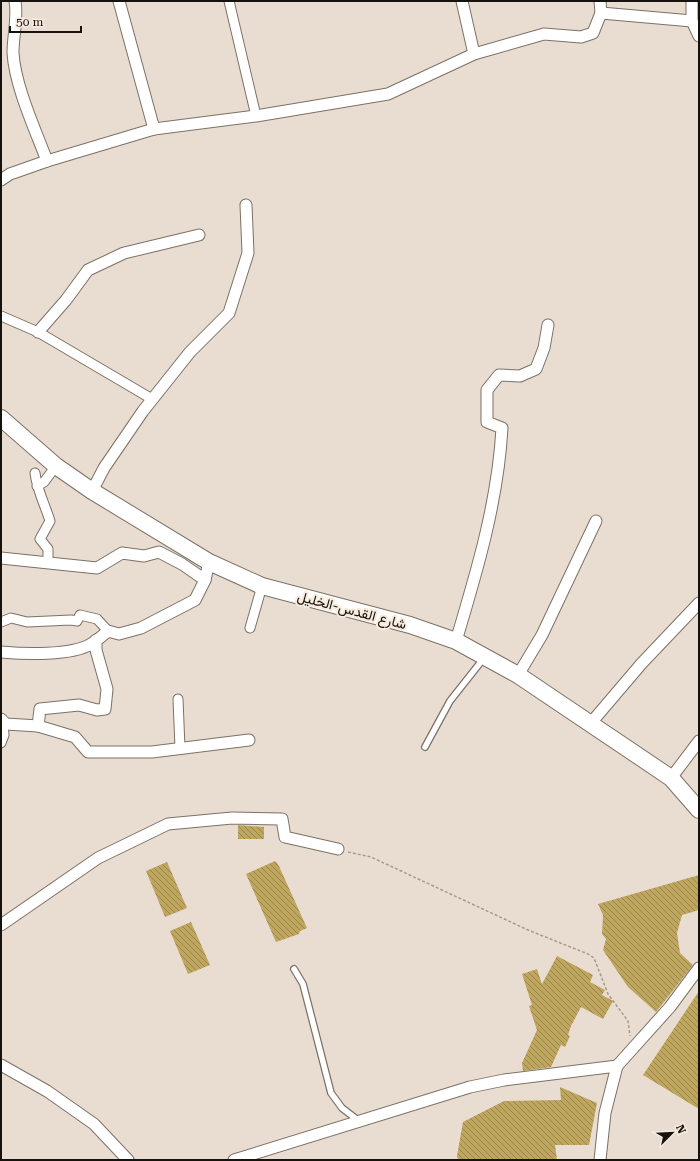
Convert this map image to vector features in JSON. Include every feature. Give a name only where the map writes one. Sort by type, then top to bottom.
[{"type":"main road","name":"شارع القدس-الخليل","points":[[1,418],[56,466],[92,491],[209,562],[262,586],[410,624],[456,641],[518,674],[671,778],[699,810]]},
{"type":"street","points":[[14,1],[16,10],[13,53],[21,91],[47,161]]},
{"type":"street","points":[[119,1],[154,129]]},
{"type":"street","points":[[229,1],[256,116]]},
{"type":"street","points":[[462,1],[474,54]]},
{"type":"street","points":[[1,180],[10,174],[47,161],[154,129],[256,116],[388,94],[474,54],[544,34],[581,37],[593,33],[601,13],[600,1]]},
{"type":"street","points":[[692,1],[692,22],[699,36]]},
{"type":"street","points":[[601,13],[692,22]]},
{"type":"street","points":[[92,491],[104,468],[152,399],[190,352],[229,313],[248,253],[246,205]]},
{"type":"street","points":[[38,332],[66,300],[88,270],[124,253],[199,235]]},
{"type":"street","points":[[1,316],[38,332],[152,399]]},
{"type":"street","points":[[456,641],[482,552],[500,461],[502,428],[487,422],[487,390],[500,375],[520,376],[536,369],[544,348],[548,325]]},
{"type":"street","points":[[37,486],[44,482],[56,466]]},
{"type":"street","points":[[35,473],[37,486],[50,521],[40,539],[48,549],[48,562]]},
{"type":"street","points":[[518,674],[542,635],[596,521]]},
{"type":"street","points":[[1,558],[97,568],[122,553],[144,556],[159,552],[182,564],[204,580]]},
{"type":"street","points":[[1,622],[11,618],[26,622],[77,621],[80,615],[97,619],[108,631],[119,634],[141,628],[153,620],[170,614],[195,600],[204,580],[209,562]]},
{"type":"street","points":[[250,628],[262,586]]},
{"type":"street","points":[[590,724],[642,663],[699,602]]},
{"type":"street","points":[[1,652],[31,654],[75,650],[90,645],[108,631]]},
{"type":"street","points":[[38,726],[40,709],[79,705],[97,710],[105,709],[107,689],[96,650],[96,640]]},
{"type":"street","points":[[178,699],[180,748]]},
{"type":"street","points":[[1,744],[4,735],[3,723],[38,726],[75,737],[88,752],[152,752],[249,740]]},
{"type":"street","points":[[671,778],[699,741]]},
{"type":"street","points":[[1,925],[98,858],[168,824],[232,818],[282,819],[285,837],[338,849]]},
{"type":"street","points":[[600,1160],[604,1113],[617,1066],[670,1007],[699,968]]},
{"type":"street","points":[[1,1065],[46,1091],[94,1124],[125,1157]]},
{"type":"street","points":[[234,1160],[470,1087],[504,1080],[617,1066]]},
{"type":"street","points":[[112,1160],[125,1157]]},
{"type":"lane","points":[[425,747],[450,701],[485,657]]},
{"type":"lane","points":[[294,969],[303,984],[331,1093],[342,1108],[359,1121]]},
{"type":"path","points":[[338,849],[371,857],[528,930],[588,954],[594,958],[608,994],[628,1021],[630,1036],[629,1052]]},
{"type":"building","points":[[238,825],[264,827],[264,839],[238,839]]},
{"type":"building","points":[[275,861],[278,864],[307,928],[300,931],[299,934],[276,942],[246,874]]},
{"type":"building","points":[[167,862],[187,908],[165,917],[146,871]]},
{"type":"building","points":[[699,875],[699,910],[682,915],[677,933],[680,953],[693,965],[656,1012],[628,987],[603,950],[606,939],[602,934],[603,915],[598,904]]},
{"type":"building","points":[[191,922],[210,965],[188,974],[170,931]]},
{"type":"building","points":[[557,956],[593,975],[590,982],[605,990],[602,995],[613,1001],[603,1019],[581,1007],[571,1026],[568,1035],[570,1036],[565,1047],[561,1045],[551,1067],[523,1071],[522,1063],[537,1030],[529,1006],[532,1005],[522,974],[537,969],[542,984]]},
{"type":"building","points":[[699,991],[699,1109],[643,1075]]},
{"type":"building","points":[[560,1087],[597,1103],[589,1145],[555,1145],[557,1160],[458,1160],[457,1156],[463,1122],[504,1101],[561,1100]]}]
